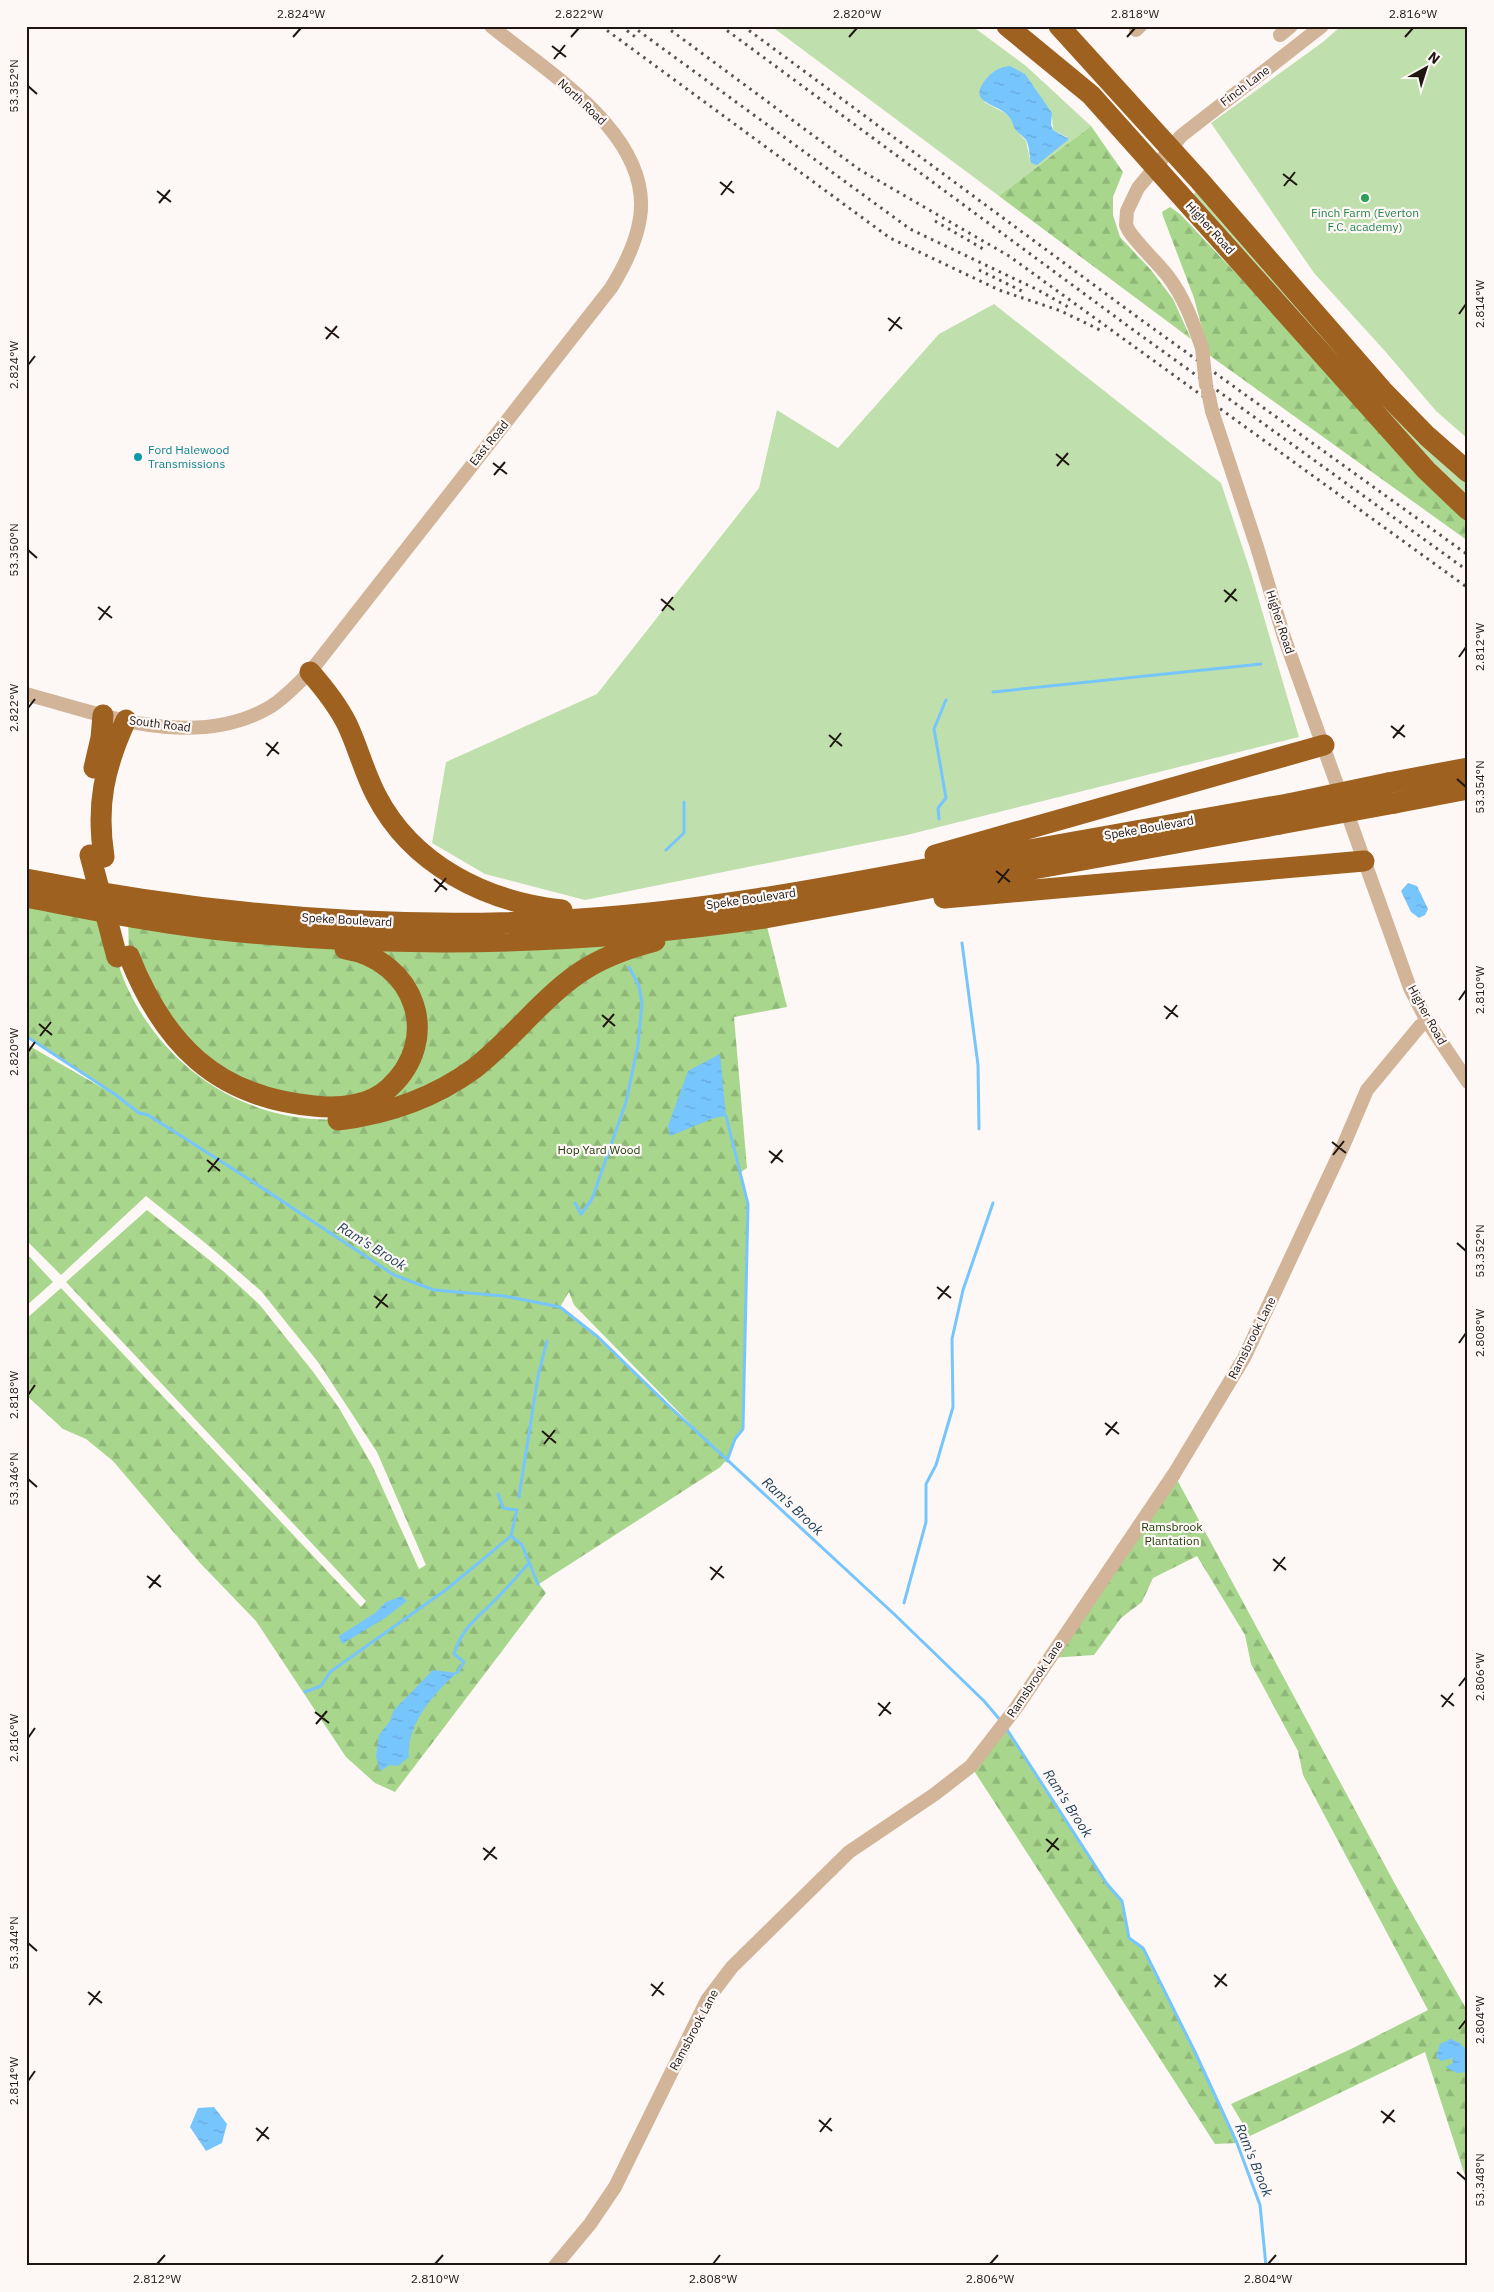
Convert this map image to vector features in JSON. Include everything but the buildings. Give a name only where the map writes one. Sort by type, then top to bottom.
[{"type":"highway","name":"Higher Road","points":[[1006,26],[1091,95],[1426,470],[1468,510]]},
{"type":"highway","name":"Higher Road","points":[[1059,26],[1170,148],[1382,390],[1427,436],[1468,472]]},
{"type":"highway","points":[[310,672],[331,697],[347,723],[363,768],[392,821],[411,845],[460,879],[508,899],[536,907],[562,910],[756,900]]},
{"type":"highway","points":[[103,715],[87,809],[123,956],[126,985],[150,1027],[178,1060],[197,1076],[230,1097],[258,1109],[282,1115],[330,1121],[378,1114],[406,1106],[431,1095],[475,1067],[577,974],[592,964],[626,949],[711,926]]},
{"type":"highway","points":[[97,856],[102,791],[112,751],[126,720]]},
{"type":"highway","points":[[832,887],[981,842],[1324,746]]},
{"type":"highway","name":"Speke Boulevard","points":[[26,879],[183,906],[286,917],[376,922],[477,923],[577,920],[756,900],[1288,804],[1468,768]]},
{"type":"highway","name":"Speke Boulevard","points":[[26,897],[128,917],[262,934],[383,942],[571,939],[711,926],[817,909],[1468,789]]},
{"type":"highway","points":[[817,909],[1364,861]]},
{"type":"highway","points":[[123,956],[151,1004],[178,1042],[195,1059],[217,1076],[265,1098],[292,1104],[320,1107],[348,1106],[373,1099],[389,1089],[402,1074],[412,1056],[416,1037],[416,1018],[412,998],[394,971],[381,961],[348,949],[128,917]]},
{"type":"street","name":"North Road","points":[[491,26],[568,88],[607,124],[630,158],[639,182],[641,200]]},
{"type":"street","points":[[1280,35],[1291,26]]},
{"type":"street","name":"Finch Lane","points":[[1170,148],[1181,136],[1322,26]]},
{"type":"street","name":"Higher Road","points":[[1170,148],[1138,188],[1126,210],[1126,225],[1135,240],[1167,275],[1192,320],[1202,348],[1212,411],[1257,547],[1284,637],[1364,861],[1410,988],[1428,1021],[1468,1082]]},
{"type":"street","name":"East Road","points":[[310,672],[611,288],[636,237],[641,200]]},
{"type":"street","name":"South Road","points":[[26,694],[126,720],[191,729],[230,723],[270,707],[310,672]]},
{"type":"street","name":"Ramsbrook Lane","points":[[555,2266],[590,2224],[615,2187],[708,2000],[732,1967],[849,1852],[935,1794],[971,1766],[1016,1708],[1174,1474],[1244,1358],[1344,1144],[1367,1090],[1420,1026],[1428,1021]]},
{"type":"green space","points":[[771,26],[972,26],[1026,66],[1091,126],[999,196]],"holes":[[[1033,86],[1052,117],[1053,130],[1067,137],[1030,159],[1026,141],[1016,130],[1007,114],[984,102]]]},
{"type":"green space","name":"Finch Farm (Everton F.C. academy)","points":[[1341,26],[1468,26],[1468,439],[1436,411],[1314,273],[1211,123],[1323,42]]},
{"type":"green space","points":[[1091,126],[1123,172],[1113,197],[1113,215],[1120,237],[1151,270],[1173,299],[1191,339],[999,196]]},
{"type":"green space","points":[[1199,189],[1468,480],[1468,488],[1461,496],[1190,197]]},
{"type":"green space","points":[[1170,207],[1180,214],[1468,519],[1468,541],[1209,355],[1194,298],[1163,216],[1162,212]]},
{"type":"green space","points":[[994,304],[1221,483],[1251,573],[1299,737],[907,835],[585,900],[485,874],[432,843],[446,762],[597,694],[759,488],[777,410],[838,448],[939,334]]},
{"type":"green space","name":"Hop Yard Wood","points":[[26,899],[106,918],[127,987],[145,1018],[166,1046],[191,1070],[219,1090],[250,1105],[283,1115],[318,1119],[354,1118],[292,1104],[195,1059],[129,956],[128,917],[765,918],[787,1007],[734,1017],[747,1168],[741,1172],[748,1204],[743,1429],[727,1459],[719,1468],[539,1584],[546,1593],[395,1792],[375,1783],[346,1757],[256,1621],[200,1563],[113,1461],[86,1439],[63,1429],[26,1395],[26,1319],[61,1288],[361,1607],[366,1601],[66,1282],[147,1210],[223,1271],[259,1304],[314,1373],[339,1408],[373,1467],[419,1569],[426,1565],[377,1452],[318,1362],[261,1291],[209,1246],[146,1196],[61,1275],[26,1240],[26,1044],[120,1098],[26,1036]],"holes":[[[569,1292],[574,1305],[715,1449],[598,1337],[560,1307]]]},
{"type":"green space","points":[[26,1253],[53,1282],[26,1306]]},
{"type":"green space","name":"Ramsbrook Plantation","points":[[1174,1474],[1395,1884],[1468,2012],[1468,2185],[1425,2052],[1250,2136],[1231,2104],[1351,2049],[1428,2010],[1303,1775],[1298,1751],[1251,1664],[1245,1635],[1197,1556],[1153,1578],[1142,1602],[1121,1618],[1094,1655],[1050,1658]]},
{"type":"green space","points":[[1004,1724],[1107,1884],[1122,1901],[1129,1938],[1143,1948],[1195,2052],[1237,2143],[1215,2144],[971,1766]]},
{"type":"water","points":[[1010,66],[1025,74],[1052,113],[1051,125],[1053,130],[1069,139],[1037,165],[1031,163],[1027,143],[1015,129],[1010,118],[981,98],[979,93],[981,87],[992,73],[1000,68]]},
{"type":"water","points":[[1408,883],[1417,886],[1428,909],[1425,915],[1419,918],[1411,912],[1401,891]]},
{"type":"water","points":[[720,1054],[726,1116],[714,1118],[670,1136],[668,1126],[688,1071]]},
{"type":"water","points":[[402,1596],[407,1601],[385,1618],[342,1644],[339,1636],[375,1613],[386,1602]]},
{"type":"water","points":[[433,1670],[457,1673],[439,1690],[423,1710],[412,1733],[409,1757],[398,1766],[390,1765],[380,1771],[376,1756],[379,1735],[390,1721],[394,1710]]},
{"type":"water","points":[[1451,2039],[1460,2043],[1468,2052],[1468,2072],[1457,2073],[1445,2067],[1452,2064],[1453,2058],[1441,2061],[1436,2057],[1440,2044]]},
{"type":"water","points":[[214,2107],[227,2124],[222,2143],[206,2151],[190,2127],[198,2108]]},
{"type":"waterway","points":[[993,692],[1261,664]]},
{"type":"waterway","points":[[939,819],[938,808],[946,798],[934,729],[946,700]]},
{"type":"waterway","points":[[666,850],[684,833],[684,802]]},
{"type":"waterway","points":[[962,943],[978,1065],[979,1129]]},
{"type":"waterway","points":[[575,1203],[581,1214],[592,1199],[626,1102],[638,1045],[642,1003],[639,986],[629,967]]},
{"type":"waterway","name":"Ram's Brook","points":[[26,1036],[116,1095],[139,1113],[148,1115],[394,1275],[434,1290],[504,1296],[560,1307],[598,1337],[670,1407],[894,1614],[984,1701],[1001,1721]]},
{"type":"waterway","points":[[726,1116],[748,1204],[743,1429],[735,1439],[727,1461]]},
{"type":"waterway","points":[[904,1603],[926,1522],[926,1484],[936,1465],[953,1407],[952,1339],[963,1290],[993,1203]]},
{"type":"waterway","points":[[519,1497],[538,1376],[547,1341]]},
{"type":"waterway","points":[[305,1692],[321,1686],[330,1672],[447,1589],[511,1536],[517,1510],[503,1508],[498,1494]]},
{"type":"waterway","points":[[511,1536],[522,1545],[538,1584]]},
{"type":"waterway","points":[[457,1673],[464,1662],[454,1654],[461,1638],[474,1621],[529,1563]]},
{"type":"waterway","name":"Ram's Brook","points":[[1006,1728],[1107,1884],[1122,1901],[1129,1938],[1143,1948],[1195,2052],[1237,2143],[1260,2205],[1266,2266]]},
{"type":"railway","points":[[601,26],[890,238],[999,290],[1061,311],[1104,332]]},
{"type":"railway","points":[[621,26],[638,39]]},
{"type":"railway","points":[[632,26],[910,229],[1038,290],[1070,308]]},
{"type":"railway","points":[[665,26],[860,170],[1009,256],[1468,588]]},
{"type":"railway","points":[[721,26],[1132,329],[1468,571]]},
{"type":"railway","points":[[743,26],[1140,319],[1468,555]]},
{"type":"railway","points":[[935,221],[985,250]]},
{"type":"railway","points":[[979,270],[1026,293]]},
{"type":"place","name":"Finch Farm (Everton F.C. academy)","points":[[1365,198]]},
{"type":"place","name":"Ford Halewood Transmissions","points":[[138,457]]}]
